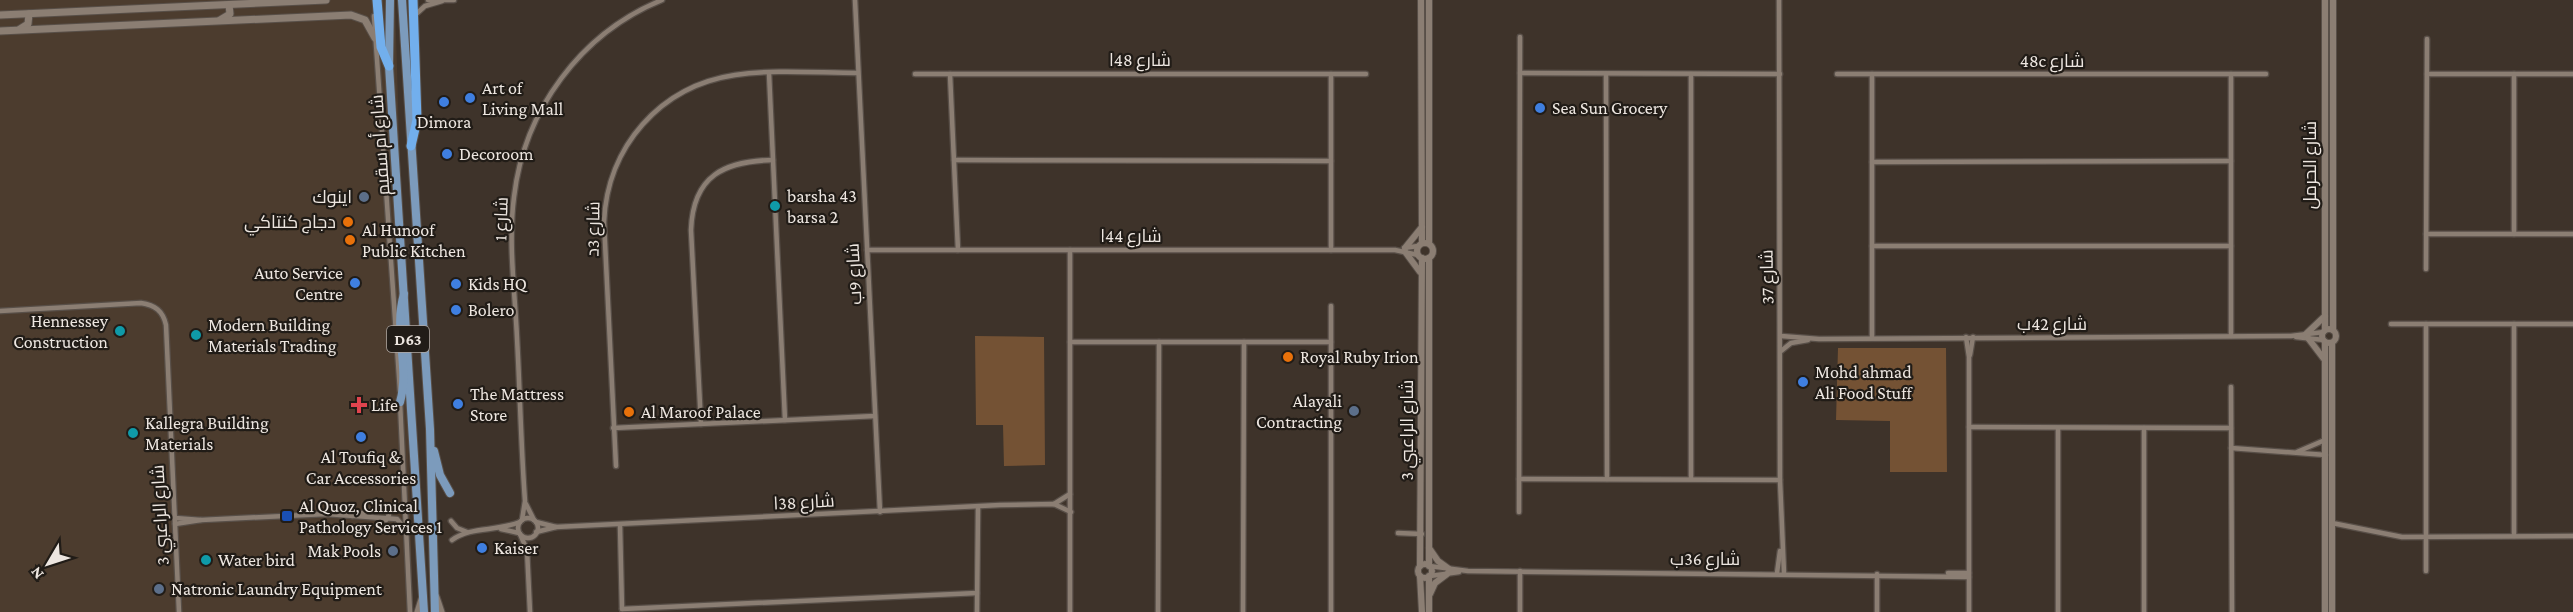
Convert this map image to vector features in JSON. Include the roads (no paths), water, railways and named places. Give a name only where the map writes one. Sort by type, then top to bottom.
[{"type":"highway","points":[[377,0],[384,45],[390,63]]},
{"type":"highway","points":[[411,146],[417,120],[413,0]]},
{"type":"main road","points":[[0,15],[327,0]]},
{"type":"main road","name":"شارع أم سقيم","points":[[390,0],[390,63],[424,612]]},
{"type":"main road","name":"شارع أم سقيم","points":[[402,0],[430,429],[435,612]]},
{"type":"main road","points":[[217,21],[230,14],[229,5]]},
{"type":"main road","points":[[12,30],[27,26],[29,14]]},
{"type":"main road","points":[[0,31],[351,15],[369,24],[375,38]]},
{"type":"main road","points":[[400,402],[402,388],[399,312],[405,290]]},
{"type":"main road","points":[[430,429],[438,470],[450,493]]},
{"type":"main road","points":[[435,591],[441,612]]},
{"type":"main road","points":[[418,612],[423,596]]},
{"type":"street","points":[[377,0],[375,38],[387,172],[410,612]]},
{"type":"street","points":[[428,0],[454,0]]},
{"type":"street","name":"شارع 9ب","points":[[855,0],[880,512]]},
{"type":"street","points":[[1423,4],[1431,0]]},
{"type":"street","points":[[414,18],[425,6],[442,1]]},
{"type":"street","name":"شارع 1","points":[[520,534],[525,501],[513,225],[520,167],[537,118],[569,68],[612,28],[658,1]]},
{"type":"street","name":"شارع 37","points":[[1780,1],[1780,480],[1781,549],[1784,573]]},
{"type":"street","name":"شارع الحرمل","points":[[2324,2],[2325,315],[2327,331]]},
{"type":"street","name":"شارع الحرمل","points":[[2327,331],[2334,2]]},
{"type":"street","points":[[1423,4],[1423,244]]},
{"type":"street","points":[[1423,4],[1423,244]]},
{"type":"street","points":[[1519,512],[1520,37]]},
{"type":"street","points":[[2426,269],[2427,39]]},
{"type":"street","points":[[769,73],[786,420]]},
{"type":"street","name":"شارع 3د","points":[[616,466],[604,222],[608,192],[615,169],[638,129],[672,99],[716,79],[769,73],[858,73]]},
{"type":"street","points":[[1520,73],[1780,74]]},
{"type":"street","name":"شارع 48ا","points":[[915,74],[1366,74]]},
{"type":"street","points":[[950,74],[958,250]]},
{"type":"street","points":[[1331,74],[1331,250]]},
{"type":"street","points":[[1606,74],[1606,479]]},
{"type":"street","points":[[1691,74],[1691,479]]},
{"type":"street","name":"48c شارع","points":[[1837,74],[2266,74]]},
{"type":"street","points":[[1872,74],[1872,338]]},
{"type":"street","points":[[2231,74],[2231,336]]},
{"type":"street","points":[[2427,74],[2573,74]]},
{"type":"street","points":[[2514,74],[2514,234]]},
{"type":"street","points":[[701,424],[691,230],[693,211],[705,185],[720,171],[746,161],[773,160]]},
{"type":"street","points":[[954,160],[1331,161]]},
{"type":"street","points":[[1872,162],[2231,161]]},
{"type":"street","points":[[1422,226],[1406,250],[1422,276]]},
{"type":"street","points":[[2426,234],[2573,234]]},
{"type":"street","name":"شارع 44ا","points":[[867,250],[1406,250],[1423,244]]},
{"type":"street","name":"شارع الراعبي 3","points":[[1420,576],[1418,571],[1422,534],[1422,276],[1420,256],[1423,244],[1434,251],[1429,258],[1428,547],[1430,576]]},
{"type":"street","points":[[1872,246],[2231,246]]},
{"type":"street","points":[[1070,250],[1070,612]]},
{"type":"street","name":"شارع 44ا","points":[[1406,250],[1420,256]]},
{"type":"street","points":[[1420,256],[1429,258]]},
{"type":"street","name":"شارع الراعبي 3","points":[[0,311],[141,303],[159,310],[166,325],[179,612]]},
{"type":"street","points":[[1331,306],[1331,612]]},
{"type":"street","points":[[2325,315],[2308,336],[2321,351],[2325,362]]},
{"type":"street","points":[[2391,324],[2573,324]]},
{"type":"street","points":[[2426,324],[2426,572]]},
{"type":"street","points":[[2514,324],[2514,536]]},
{"type":"street","points":[[2327,342],[2337,336],[2327,331],[2327,342],[2332,523],[2332,612]]},
{"type":"street","name":"شارع 42ب","points":[[1781,336],[1813,339],[2308,336],[2327,331]]},
{"type":"street","name":"شارع 42ب","points":[[2308,336],[2327,342]]},
{"type":"street","points":[[1966,338],[1969,357],[1969,612]]},
{"type":"street","points":[[1969,357],[1973,338]]},
{"type":"street","name":"شارع 42ب","points":[[1781,351],[1795,342],[1813,339]]},
{"type":"street","points":[[1070,342],[1331,342]]},
{"type":"street","points":[[1158,612],[1160,342]]},
{"type":"street","points":[[1243,612],[1244,342]]},
{"type":"street","points":[[2325,612],[2325,362],[2327,342]]},
{"type":"street","points":[[2231,387],[2232,612]]},
{"type":"street","points":[[613,428],[875,416]]},
{"type":"street","points":[[1969,428],[2231,428]]},
{"type":"street","points":[[2058,428],[2058,612]]},
{"type":"street","points":[[2144,428],[2144,612]]},
{"type":"street","points":[[2294,453],[2325,440]]},
{"type":"street","points":[[2231,448],[2326,455]]},
{"type":"street","points":[[1519,479],[1780,480]]},
{"type":"street","name":"شارع 38ا","points":[[1054,504],[1070,494]]},
{"type":"street","name":"شارع 1","points":[[525,501],[535,521]]},
{"type":"street","name":"شارع 38ا","points":[[520,534],[526,537],[556,527],[1054,504],[1071,512]]},
{"type":"street","points":[[350,517],[385,507],[389,515],[386,520]]},
{"type":"street","points":[[977,612],[978,508]]},
{"type":"street","points":[[175,524],[201,520],[326,514],[397,519],[405,530]]},
{"type":"street","points":[[175,518],[201,520]]},
{"type":"street","points":[[451,521],[457,528],[467,532]]},
{"type":"street","points":[[452,540],[467,532],[501,529],[521,521]]},
{"type":"street","name":"شارع 38ا","points":[[521,521],[535,521],[556,527]]},
{"type":"street","points":[[527,550],[535,534],[535,521]]},
{"type":"street","points":[[2332,523],[2402,537],[2573,536]]},
{"type":"street","points":[[620,525],[622,610],[977,593]]},
{"type":"street","points":[[501,529],[520,534],[527,550],[530,612]]},
{"type":"street","points":[[1398,533],[1422,534]]},
{"type":"street","points":[[1428,547],[1448,571],[1435,584],[1429,597]]},
{"type":"street","name":"شارع 37","points":[[1777,573],[1781,549]]},
{"type":"street","points":[[1420,566],[1429,566]]},
{"type":"street","name":"شارع 36ب","points":[[1429,566],[1448,571],[1969,575]]},
{"type":"street","name":"شارع 36ب","points":[[1430,576],[1448,571]]},
{"type":"street","points":[[1520,571],[1520,612]]},
{"type":"street","points":[[1877,574],[1877,612]]},
{"type":"street","points":[[1422,612],[1420,576],[1430,576],[1429,612]]},
{"type":"street","points":[[2332,602],[2336,612]]},
{"type":"place","name":"Art of Living Mall","points":[[470,98]]},
{"type":"place","name":"Dimora","points":[[444,102]]},
{"type":"place","name":"Sea Sun Grocery","points":[[1540,108]]},
{"type":"place","name":"Decoroom","points":[[447,154]]},
{"type":"place","name":"اينوك","points":[[364,197]]},
{"type":"place","name":"barsha 43 barsa 2","points":[[775,206]]},
{"type":"place","name":"دجاج كنتاكي","points":[[348,222]]},
{"type":"place","name":"Al Hunoof Public Kitchen","points":[[350,240]]},
{"type":"place","name":"Auto Service Centre","points":[[355,283]]},
{"type":"place","name":"Kids HQ","points":[[456,284]]},
{"type":"place","name":"Bolero","points":[[456,310]]},
{"type":"place","name":"Hennessey Construction","points":[[120,331]]},
{"type":"place","name":"Modern Building Materials Trading","points":[[196,335]]},
{"type":"place","name":"Royal Ruby Irion","points":[[1288,357]]},
{"type":"place","name":"Mohd ahmad Ali Food Stuff","points":[[1803,382]]},
{"type":"place","name":"The Mattress Store","points":[[458,404]]},
{"type":"place","name":"Life","points":[[359,405]]},
{"type":"place","name":"Alayali Contracting","points":[[1354,411]]},
{"type":"place","name":"Al Maroof Palace","points":[[629,412]]},
{"type":"place","name":"Kallegra Building Materials","points":[[133,433]]},
{"type":"place","name":"Al Toufiq & Car Accessories","points":[[361,437]]},
{"type":"place","name":"Al Quoz, Clinical Pathology Services 1","points":[[287,516]]},
{"type":"place","name":"Kaiser","points":[[482,548]]},
{"type":"place","name":"Mak Pools","points":[[393,551]]},
{"type":"place","name":"Water bird","points":[[206,560]]},
{"type":"place","name":"Natronic Laundry Equipment","points":[[159,589]]}]
